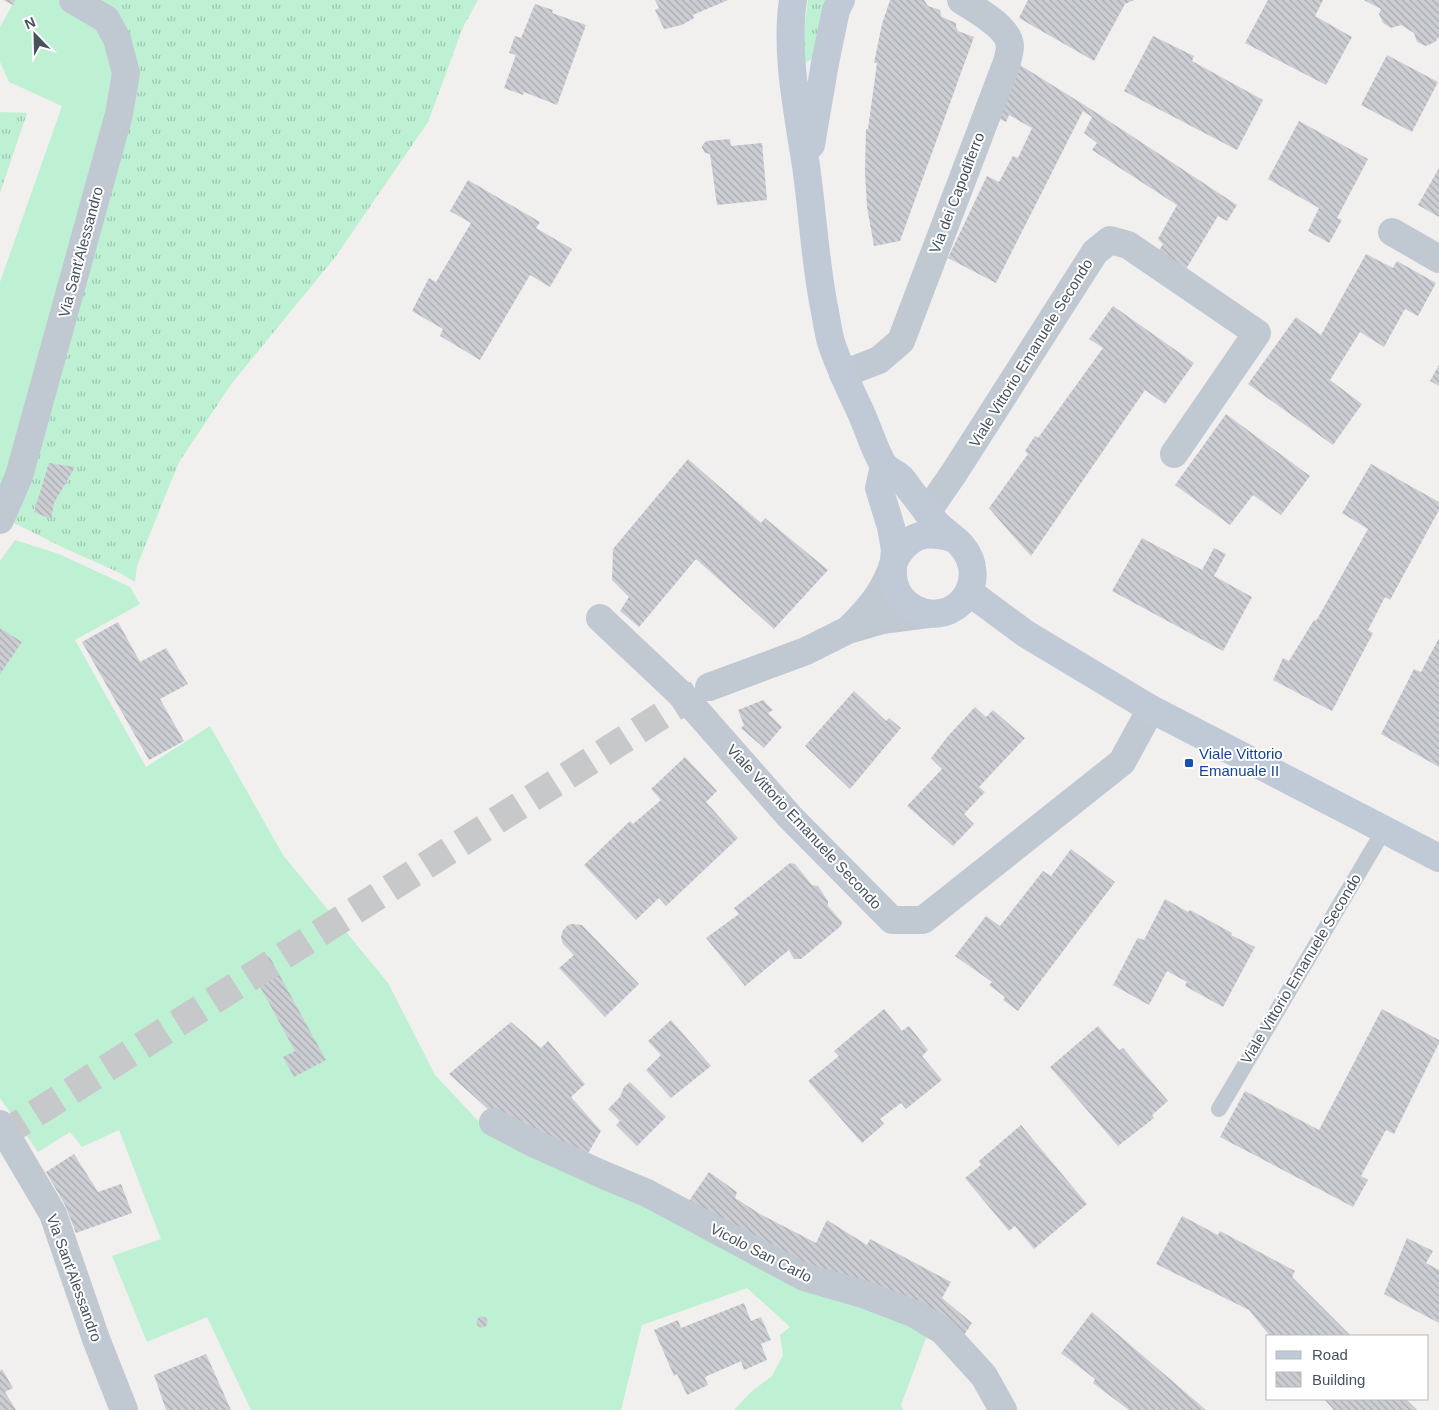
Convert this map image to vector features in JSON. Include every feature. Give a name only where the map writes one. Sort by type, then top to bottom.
[{"type":"street","name":"Via Sant'Alessandro","points":[[1,518],[19,476],[119,114],[126,73],[118,39],[106,19],[73,0]]},
{"type":"street","points":[[709,687],[806,651],[848,630],[882,620],[942,613],[955,607],[969,592],[974,572],[970,558],[962,547],[938,525],[901,478],[884,466],[831,341],[819,287],[807,174],[794,84],[790,33],[793,0]]},
{"type":"street","points":[[807,174],[825,63],[836,10],[841,0]]},
{"type":"street","name":"Via dei Capodiferro","points":[[844,374],[880,360],[901,340],[1007,62],[1010,46],[1003,31],[995,23],[961,0]]},
{"type":"street","points":[[1392,232],[1439,258]]},
{"type":"street","name":"Viale Vittorio Emanuele Secondo","points":[[927,512],[954,473],[1095,252],[1110,240],[1128,245],[1258,333],[1174,454]]},
{"type":"street","points":[[884,466],[879,488],[891,528],[895,550],[894,583],[899,595],[908,606],[928,614]]},
{"type":"street","points":[[848,630],[878,598],[897,555],[906,544],[917,536],[924,534],[938,534],[952,538]]},
{"type":"street","points":[[969,592],[1026,634],[1151,709],[1439,858]]},
{"type":"street","name":"Viale Vittorio Emanuele Secondo","points":[[600,618],[686,700],[790,817],[892,920],[923,920],[1122,762],[1151,709]]},
{"type":"street","name":"Vicolo San Carlo","points":[[493,1122],[533,1143],[646,1193],[804,1277],[863,1294],[915,1314],[943,1332],[984,1376],[1003,1410]]},
{"type":"street","name":"Via Sant'Alessandro","points":[[0,1124],[53,1214],[96,1339],[124,1410]]},
{"type":"lane","name":"Viale Vittorio Emanuele Secondo","points":[[1219,1109],[1384,830]]},
{"type":"green space","points":[[15,0],[73,0],[106,19],[126,73],[0,517],[0,282],[62,106],[9,82],[0,62],[0,27]]},
{"type":"green space","points":[[73,0],[478,0],[463,27],[428,122],[336,256],[232,383],[179,462],[137,566],[135,582],[2,517],[119,114]]},
{"type":"green space","points":[[808,0],[832,0],[820,53],[806,62],[803,60],[801,53]]},
{"type":"green space","points":[[0,112],[27,113],[0,193]]},
{"type":"green space","points":[[15,540],[59,554],[130,587],[140,604],[75,640],[146,767],[210,726],[283,855],[388,983],[435,1075],[484,1127],[929,1330],[901,1405],[903,1410],[734,1410],[751,1392],[772,1376],[783,1355],[780,1335],[790,1327],[747,1288],[642,1325],[621,1410],[251,1410],[207,1317],[147,1342],[112,1256],[161,1239],[119,1130],[82,1147],[70,1132],[38,1152],[0,1098],[0,561]]},
{"type":"building","points":[[3,0],[15,0],[13,5]]},
{"type":"building","points":[[655,0],[728,0],[693,15],[694,18],[682,25],[664,29],[655,10],[659,8]]},
{"type":"building","points":[[890,0],[924,0],[928,6],[940,10],[941,16],[956,23],[958,31],[974,37],[900,241],[874,246],[867,207],[865,172],[866,129],[868,129],[877,63],[874,63],[882,24]]},
{"type":"building","points":[[1028,0],[1134,0],[1125,4],[1094,61],[1019,18]]},
{"type":"building","points":[[1268,0],[1323,0],[1315,16],[1352,37],[1326,85],[1245,43]]},
{"type":"building","points":[[1364,0],[1439,0],[1439,37],[1435,42],[1426,46],[1417,42],[1414,33],[1401,25],[1391,28],[1383,23],[1379,14],[1381,9]]},
{"type":"building","points":[[535,4],[553,10],[552,13],[586,25],[557,105],[524,92],[523,95],[504,88],[516,55],[509,53],[515,36],[521,38]]},
{"type":"building","points":[[1153,36],[1194,56],[1192,61],[1263,100],[1237,150],[1124,91]]},
{"type":"building","points":[[1387,55],[1438,82],[1412,132],[1361,105]]},
{"type":"building","points":[[1015,62],[1237,205],[1227,221],[1218,216],[1183,274],[1156,255],[1163,244],[1158,239],[1177,205],[1092,150],[1097,143],[1084,133],[1092,117],[1083,111],[996,283],[948,258],[987,176],[999,182],[1013,156],[1018,158],[1032,128],[1009,115],[1006,122],[994,116]]},
{"type":"building","points":[[1299,121],[1368,159],[1337,218],[1342,220],[1329,243],[1308,231],[1319,208],[1268,179]]},
{"type":"building","points":[[730,139],[731,146],[762,143],[767,200],[717,205],[710,154],[705,153],[702,146],[706,141]]},
{"type":"building","points":[[1439,168],[1439,217],[1418,205]]},
{"type":"building","points":[[468,180],[540,222],[536,228],[572,249],[550,287],[530,275],[480,360],[440,336],[443,329],[412,311],[429,278],[436,282],[471,223],[450,211]]},
{"type":"building","points":[[1366,254],[1393,268],[1397,261],[1436,283],[1418,316],[1405,309],[1384,347],[1360,332],[1330,380],[1362,404],[1333,445],[1248,384],[1296,317],[1321,335]]},
{"type":"building","points":[[1113,306],[1194,363],[1165,404],[1145,390],[1031,556],[989,508],[1028,454],[1025,451],[1035,436],[1038,438],[1103,348],[1089,339]]},
{"type":"building","points":[[1439,365],[1439,386],[1430,381]]},
{"type":"building","points":[[1226,414],[1310,476],[1281,515],[1253,495],[1230,525],[1175,485]]},
{"type":"building","points":[[688,459],[761,523],[765,518],[828,570],[774,629],[696,559],[639,627],[620,611],[629,597],[612,580],[613,549]]},
{"type":"building","points":[[49,463],[75,467],[54,503],[51,519],[34,512]]},
{"type":"building","points":[[1371,464],[1439,502],[1439,510],[1390,600],[1385,597],[1368,630],[1373,633],[1332,711],[1273,680],[1283,658],[1289,661],[1314,620],[1316,621],[1368,529],[1342,513]]},
{"type":"building","points":[[1142,538],[1202,570],[1214,548],[1226,554],[1214,576],[1252,597],[1223,651],[1112,591]]},
{"type":"building","points":[[118,622],[140,662],[166,648],[188,684],[160,699],[184,741],[149,760],[82,642]]},
{"type":"building","points":[[0,628],[22,642],[0,674]]},
{"type":"building","points":[[1439,638],[1439,767],[1381,734],[1414,669],[1421,672]]},
{"type":"building","points":[[854,691],[886,721],[889,718],[901,728],[850,789],[805,746]]},
{"type":"building","points":[[763,700],[773,710],[768,713],[782,727],[764,748],[741,728],[744,725],[738,710]]},
{"type":"building","points":[[975,707],[986,717],[993,710],[1025,738],[979,787],[985,792],[964,814],[974,824],[953,846],[907,806],[942,769],[931,758]]},
{"type":"building","points":[[685,757],[717,791],[706,802],[738,838],[666,906],[659,898],[636,920],[584,865],[630,821],[633,824],[661,800],[651,789]]},
{"type":"building","points":[[1071,849],[1115,882],[1018,1011],[1003,1000],[1005,997],[989,985],[992,982],[955,956],[986,916],[1000,926],[1043,871],[1051,876]]},
{"type":"building","points":[[790,863],[795,864],[812,885],[818,886],[828,901],[828,906],[842,922],[841,926],[801,959],[794,959],[789,950],[745,986],[706,938],[739,914],[734,908]]},
{"type":"building","points":[[1165,899],[1188,912],[1190,910],[1255,947],[1223,1007],[1185,986],[1187,982],[1167,971],[1149,1005],[1113,985],[1137,939],[1144,940]]},
{"type":"building","points":[[572,924],[582,925],[639,984],[605,1017],[559,968],[574,955],[563,944],[561,937],[563,930]]},
{"type":"building","points":[[269,956],[326,1060],[294,1077],[283,1057],[295,1051],[249,966]]},
{"type":"building","points":[[884,1009],[902,1031],[909,1026],[928,1050],[922,1056],[942,1080],[906,1109],[901,1103],[880,1119],[884,1124],[862,1143],[808,1081],[839,1056],[834,1051]]},
{"type":"building","points":[[1382,1009],[1439,1040],[1439,1043],[1394,1134],[1386,1130],[1361,1176],[1368,1180],[1353,1207],[1220,1137],[1245,1091],[1319,1130]]},
{"type":"building","points":[[671,1020],[711,1066],[671,1098],[646,1070],[661,1055],[648,1041]]},
{"type":"building","points":[[511,1022],[541,1048],[548,1041],[585,1084],[571,1097],[601,1131],[584,1160],[499,1119],[449,1074]]},
{"type":"building","points":[[1098,1026],[1119,1050],[1123,1048],[1168,1101],[1152,1115],[1154,1118],[1118,1146],[1050,1067]]},
{"type":"building","points":[[630,1082],[666,1117],[637,1146],[616,1125],[620,1121],[608,1109],[620,1097],[624,1087]]},
{"type":"building","points":[[1021,1125],[1087,1204],[1034,1249],[1015,1226],[1009,1231],[965,1178],[981,1165],[979,1161]]},
{"type":"building","points":[[74,1154],[98,1192],[121,1184],[132,1213],[76,1233],[65,1205],[46,1172]]},
{"type":"building","points":[[709,1172],[737,1192],[735,1198],[760,1214],[816,1243],[827,1220],[867,1245],[870,1239],[951,1282],[942,1298],[972,1323],[962,1338],[798,1266],[689,1201]]},
{"type":"building","points":[[1182,1216],[1218,1235],[1220,1231],[1295,1271],[1292,1277],[1350,1335],[1269,1335],[1249,1310],[1156,1264]]},
{"type":"building","points":[[1407,1238],[1433,1251],[1426,1263],[1439,1270],[1439,1323],[1384,1294]]},
{"type":"building","points":[[744,1303],[751,1321],[761,1317],[771,1340],[761,1344],[767,1360],[744,1370],[741,1361],[707,1376],[705,1378],[708,1385],[687,1395],[677,1374],[674,1376],[654,1330],[678,1320],[681,1328]]},
{"type":"building","points":[[1092,1312],[1206,1410],[1129,1410],[1093,1383],[1095,1379],[1061,1353]]},
{"type":"building","points":[[480,1317],[484,1317],[487,1322],[486,1326],[480,1327],[477,1324],[477,1320]]},
{"type":"building","points":[[206,1354],[231,1410],[166,1410],[154,1375]]},
{"type":"building","points":[[2,1369],[13,1388],[5,1392],[16,1410],[0,1410],[0,1371]]},
{"type":"building","points":[[1325,1400],[1407,1400],[1417,1410],[1334,1410]]},
{"type":"tunnel","points":[[0,1136],[706,689]]},
{"type":"place","name":"Viale Vittorio Emanuale II","points":[[1189,763]]}]
